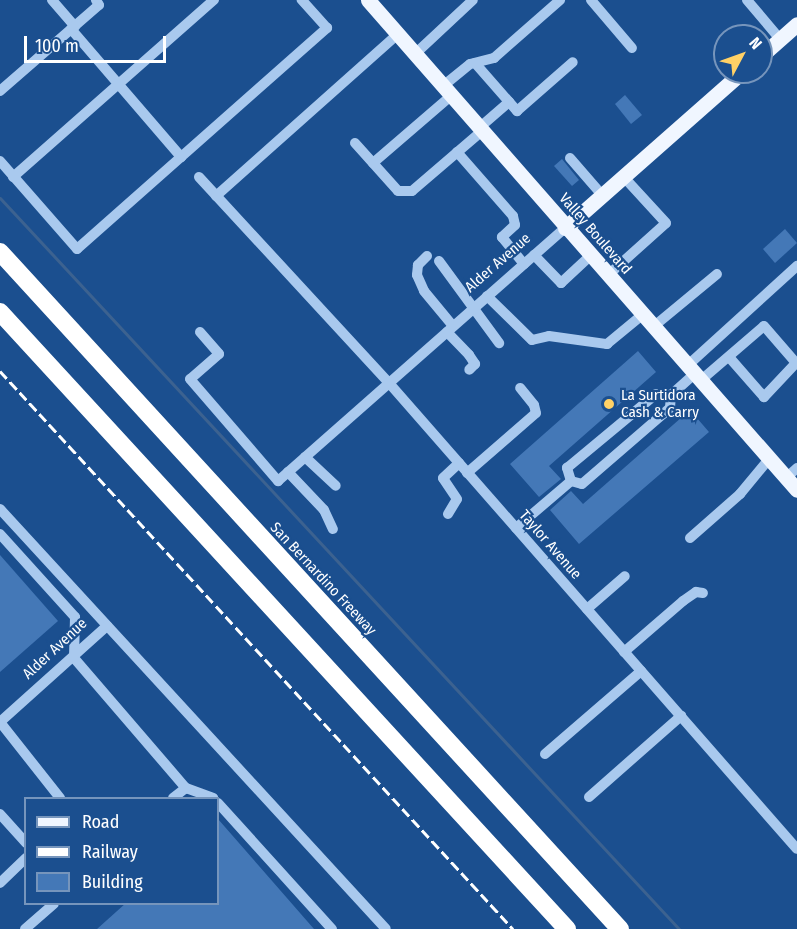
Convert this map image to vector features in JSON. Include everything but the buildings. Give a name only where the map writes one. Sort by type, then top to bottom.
[{"type":"highway","name":"San Bernardino Freeway","points":[[0,252],[620,929]]},
{"type":"highway","points":[[0,312],[567,929]]},
{"type":"main road","name":"Valley Boulevard","points":[[368,0],[769,459],[791,473],[797,490]]},
{"type":"main road","points":[[773,45],[797,24]]},
{"type":"main road","name":"Alder Avenue","points":[[566,228],[728,84]]},
{"type":"street","points":[[52,0],[181,157]]},
{"type":"street","points":[[13,177],[214,0]]},
{"type":"street","points":[[0,161],[76,249],[327,28],[302,0]]},
{"type":"street","points":[[415,54],[473,0]]},
{"type":"street","points":[[373,163],[475,63],[494,58],[560,0]]},
{"type":"street","points":[[591,0],[632,48]]},
{"type":"street","points":[[747,0],[780,39]]},
{"type":"street","points":[[0,91],[100,2]]},
{"type":"street","points":[[216,196],[398,34]]},
{"type":"street","points":[[475,63],[517,111],[573,62]]},
{"type":"street","points":[[355,143],[398,191],[411,191],[457,152],[509,102]]},
{"type":"street","points":[[457,152],[513,216],[514,225],[502,237],[524,264]]},
{"type":"street","points":[[570,158],[602,195]]},
{"type":"street","points":[[607,276],[666,223],[623,176]]},
{"type":"street","name":"Taylor Avenue","points":[[199,177],[276,265],[290,275],[389,383],[797,849]]},
{"type":"street","name":"Alder Avenue","points":[[200,332],[219,354],[190,379],[278,481],[566,228]]},
{"type":"street","points":[[534,255],[561,283],[590,256]]},
{"type":"street","points":[[427,256],[418,265],[417,275],[424,291],[470,355],[475,364],[470,370]]},
{"type":"street","points":[[439,261],[458,283],[472,310],[499,343]]},
{"type":"street","points":[[571,480],[582,483],[670,408],[671,395],[797,266]]},
{"type":"street","points":[[487,296],[532,340],[549,336],[607,344],[648,321],[717,274]]},
{"type":"street","points":[[694,373],[729,357],[764,326],[796,363],[764,397],[729,357]]},
{"type":"street","points":[[467,473],[536,413],[534,405],[519,388]]},
{"type":"street","points":[[571,480],[567,468],[656,394],[671,395]]},
{"type":"street","points":[[305,457],[336,486]]},
{"type":"street","points":[[690,538],[740,494],[769,459]]},
{"type":"street","points":[[448,514],[456,499],[443,478],[459,463]]},
{"type":"street","points":[[288,472],[324,510],[333,530]]},
{"type":"street","points":[[516,528],[571,480]]},
{"type":"street","points":[[0,509],[386,929]]},
{"type":"street","points":[[0,534],[75,616],[74,658],[186,788],[210,797]]},
{"type":"street","points":[[587,609],[625,576]]},
{"type":"street","points":[[624,652],[683,601],[696,592],[703,593]]},
{"type":"street","name":"Alder Avenue","points":[[0,722],[107,626]]},
{"type":"street","points":[[545,754],[641,671]]},
{"type":"street","points":[[589,797],[681,716]]},
{"type":"street","points":[[0,722],[59,797]]},
{"type":"street","points":[[174,797],[186,788]]},
{"type":"street","points":[[219,804],[332,929]]},
{"type":"street","points":[[0,814],[24,841]]},
{"type":"street","points":[[0,883],[24,860]]},
{"type":"street","points":[[25,929],[52,905]]},
{"type":"waterway","points":[[0,198],[679,929]]},
{"type":"railway","points":[[0,371],[513,929]]},
{"type":"place","name":"La Surtidora Cash & Carry","points":[[609,404]]}]
